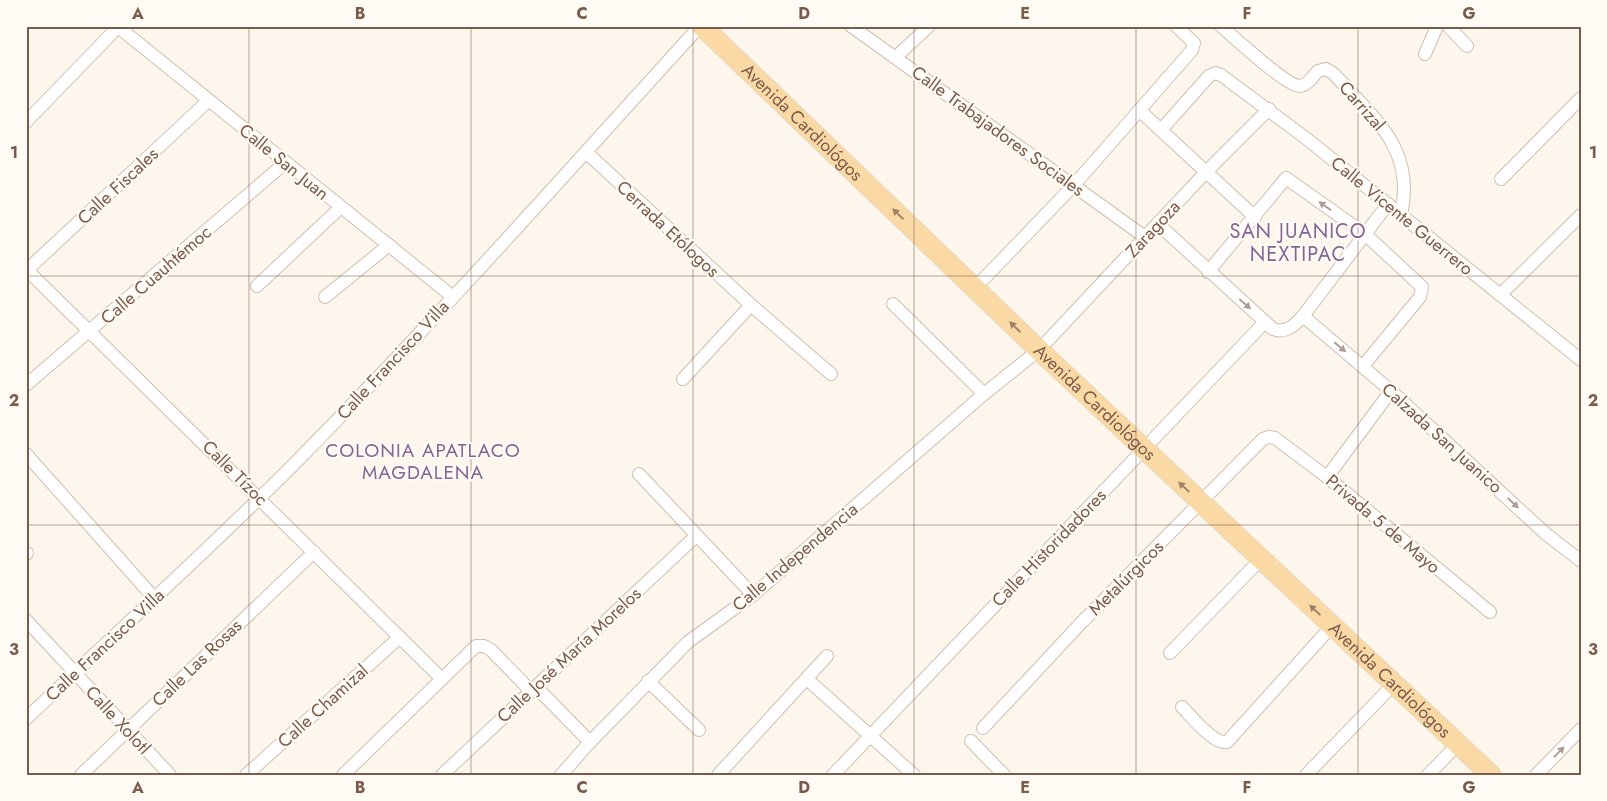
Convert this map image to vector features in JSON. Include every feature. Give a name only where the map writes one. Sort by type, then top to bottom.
[{"type":"main road","name":"Avenida Cardiológos","points":[[701,26],[1039,350],[1491,775]]},
{"type":"street","name":"Calle Francisco Villa","points":[[26,719],[260,498],[453,297],[701,26]]},
{"type":"street","name":"Calle Trabajadores Sociales","points":[[850,26],[1145,236]]},
{"type":"street","points":[[896,57],[929,26]]},
{"type":"street","points":[[975,288],[1074,185],[1192,50],[1194,43],[1177,26]]},
{"type":"street","name":"Carrizal","points":[[1222,26],[1263,62],[1291,83],[1299,86],[1306,84],[1318,70],[1326,69],[1334,74],[1388,135],[1398,154],[1405,183],[1401,215]]},
{"type":"street","points":[[1425,54],[1437,26]]},
{"type":"street","points":[[1448,26],[1467,46]]},
{"type":"street","points":[[26,122],[118,27]]},
{"type":"street","name":"Calle San Juan","points":[[118,27],[285,164],[453,297]]},
{"type":"street","name":"Calle Vicente Guerrero","points":[[1161,130],[1209,76],[1215,73],[1221,75],[1269,109],[1581,360]]},
{"type":"street","points":[[1502,178],[1581,98]]},
{"type":"street","name":"Calle Fiscales","points":[[27,269],[208,101]]},
{"type":"street","name":"Zaragoza","points":[[1039,350],[1206,172],[1269,109]]},
{"type":"street","points":[[1139,110],[1255,217]]},
{"type":"street","name":"Cerrada Etólogos","points":[[586,152],[751,305],[831,374]]},
{"type":"street","name":"Calle Cuauhtémoc","points":[[26,385],[91,332],[285,164]]},
{"type":"street","points":[[1208,272],[1286,178],[1365,234],[1422,288],[1420,297],[1363,366]]},
{"type":"street","points":[[1158,224],[1208,272],[1278,331],[1293,327],[1303,316],[1388,204]]},
{"type":"street","points":[[257,286],[340,207]]},
{"type":"street","points":[[1500,295],[1581,215]]},
{"type":"street","points":[[325,297],[389,245]]},
{"type":"street","name":"Calle Tízoc","points":[[27,269],[442,679]]},
{"type":"street","points":[[893,304],[984,394]]},
{"type":"street","points":[[683,378],[751,305]]},
{"type":"street","name":"Calzada San Juanico","points":[[1303,316],[1391,391],[1546,534],[1581,561]]},
{"type":"street","name":"Calle Historidadores","points":[[833,775],[1265,322]]},
{"type":"street","name":"Calle Independencia","points":[[561,775],[648,681],[688,642],[753,595],[984,394],[1039,350]]},
{"type":"street","points":[[1326,477],[1391,391]]},
{"type":"street","name":"Privada 5 de Mayo","points":[[1274,438],[1326,477],[1490,612]]},
{"type":"street","name":"Metalúrgicos","points":[[983,728],[1082,622],[1263,439],[1274,438]]},
{"type":"street","points":[[26,454],[154,600]]},
{"type":"street","points":[[639,474],[753,595]]},
{"type":"street","name":"Calle José María Morelos","points":[[442,775],[696,536]]},
{"type":"street","name":"Calle Las Rosas","points":[[80,775],[314,552]]},
{"type":"street","points":[[1170,653],[1261,559]]},
{"type":"street","name":"Calle Xolotl","points":[[26,620],[170,775]]},
{"type":"street","points":[[1182,707],[1215,740],[1223,743],[1226,742],[1332,626]]},
{"type":"street","name":"Calle Chamizal","points":[[246,775],[400,637]]},
{"type":"street","points":[[344,775],[476,646],[484,646],[491,650],[590,742]]},
{"type":"street","points":[[718,775],[827,656]]},
{"type":"street","points":[[807,679],[914,775]]},
{"type":"street","points":[[648,681],[699,730]]},
{"type":"street","points":[[1306,775],[1394,684]]},
{"type":"street","points":[[1536,775],[1581,729]]},
{"type":"street","points":[[971,741],[1004,775]]},
{"type":"street","points":[[1428,775],[1458,744]]},
{"type":"district","name":"SAN JUANICO NEXTIPAC","points":[[1298,242]]},
{"type":"district","name":"COLONIA APATLACO MAGDALENA","points":[[423,461]]}]
